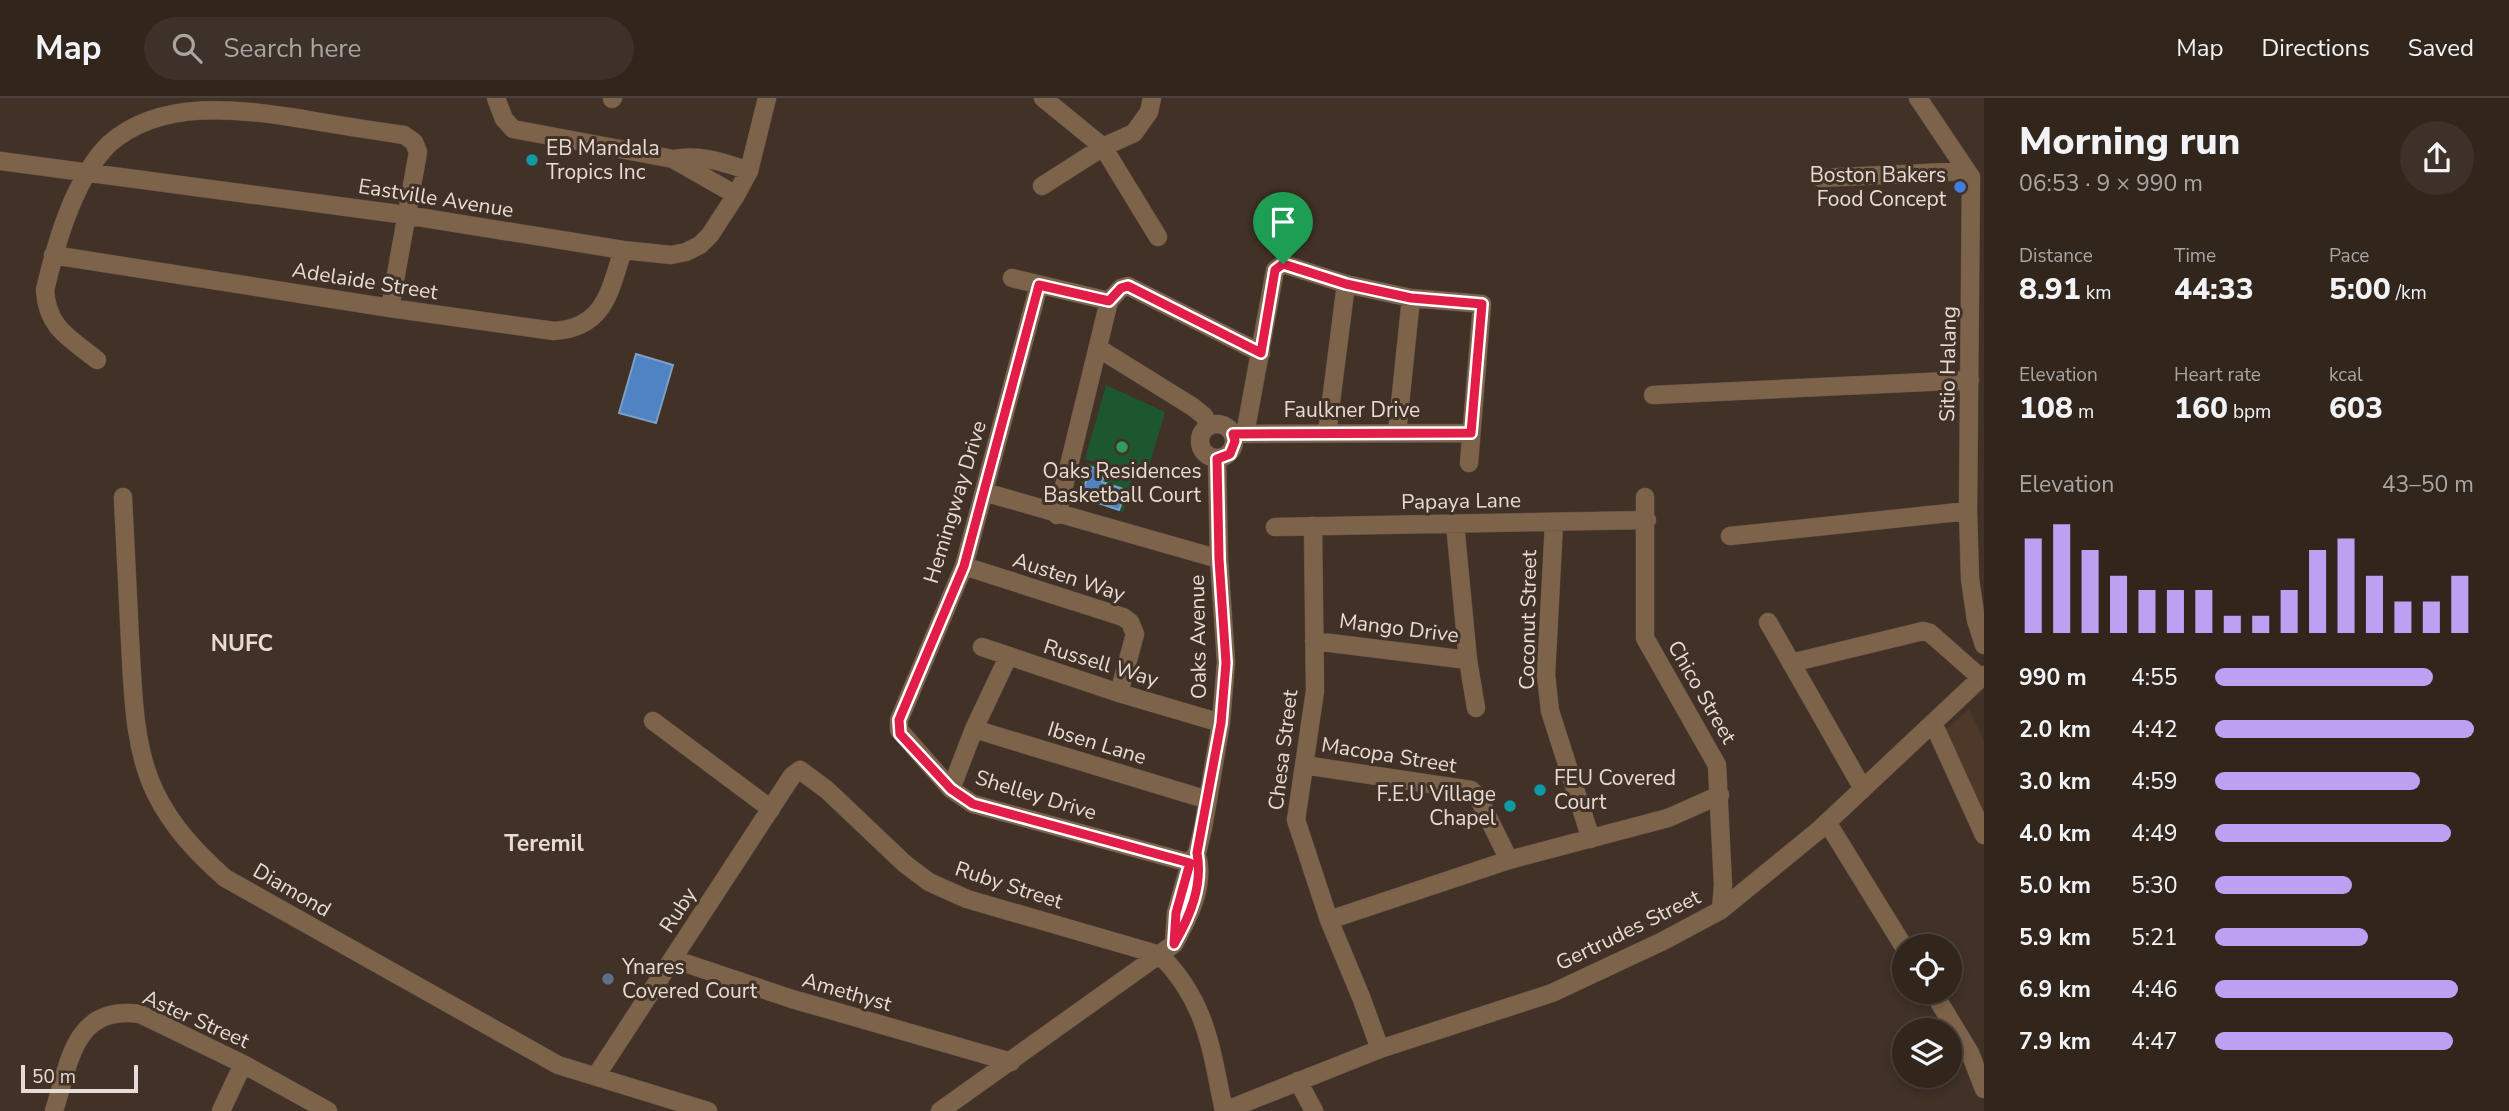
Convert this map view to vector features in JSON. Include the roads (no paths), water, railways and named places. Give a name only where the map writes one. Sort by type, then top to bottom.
[{"type":"street","points":[[496,98],[504,119],[513,129],[673,159],[736,195]]},
{"type":"street","name":"Eastville Avenue","points":[[0,160],[406,215],[623,250],[671,255],[693,248],[710,235],[736,195],[749,171],[767,98]]},
{"type":"street","points":[[1043,98],[1103,147],[1158,237]]},
{"type":"street","points":[[1042,186],[1103,147],[1134,133],[1149,112],[1152,98]]},
{"type":"street","name":"Sitio Halang","points":[[1919,98],[1971,177],[1968,511],[1970,579],[1976,620],[1984,645]]},
{"type":"street","points":[[97,360],[56,327],[50,318],[45,290],[64,220],[89,171],[108,145],[148,119],[184,110],[232,108],[404,135],[414,142],[418,152],[390,308]]},
{"type":"street","points":[[673,159],[690,156],[711,159],[749,171]]},
{"type":"street","points":[[1821,178],[1967,171]]},
{"type":"street","name":"Adelaide Street","points":[[53,255],[390,308],[565,331],[592,320],[606,301],[623,250]]},
{"type":"street","points":[[1239,434],[1223,424],[1209,426],[1200,436],[1201,448],[1217,459],[1230,454],[1239,434],[1261,353],[1275,270],[1283,264],[1346,284],[1411,298],[1482,304],[1469,463]]},
{"type":"street","points":[[1012,278],[1109,301]]},
{"type":"street","points":[[1327,433],[1346,284]]},
{"type":"street","name":"Hemingway Drive","points":[[898,726],[964,566],[1039,285]]},
{"type":"street","points":[[1057,514],[1109,301],[1124,286],[1261,353]]},
{"type":"street","points":[[1397,433],[1411,298]]},
{"type":"street","points":[[1098,348],[1193,407],[1204,416],[1209,426]]},
{"type":"street","points":[[1653,395],[1970,380]]},
{"type":"street","name":"Faulkner Drive","points":[[1239,434],[1471,433]]},
{"type":"street","name":"Oaks Avenue","points":[[1167,949],[1190,915],[1200,869],[1193,858],[1208,800],[1221,723],[1226,663],[1219,559],[1217,459]]},
{"type":"street","points":[[984,492],[1219,559]]},
{"type":"street","name":"Chico Street","points":[[1645,496],[1645,638],[1717,765],[1723,885],[1721,910]]},
{"type":"street","name":"Diamond","points":[[123,497],[132,677],[139,742],[154,790],[172,824],[202,857],[225,878],[558,1065],[708,1111]]},
{"type":"street","points":[[1730,536],[1968,511]]},
{"type":"street","name":"Papaya Lane","points":[[1275,527],[1647,520]]},
{"type":"street","name":"Coconut Street","points":[[1554,523],[1546,676],[1550,711],[1591,839]]},
{"type":"street","name":"Mango Drive","points":[[1314,641],[1468,660],[1455,524]]},
{"type":"street","name":"Chesa Street","points":[[1312,526],[1315,691],[1296,820],[1329,920],[1380,1049]]},
{"type":"street","name":"Austen Way","points":[[964,566],[1123,617],[1130,622],[1135,634],[1119,693]]},
{"type":"street","points":[[1768,622],[1863,789]]},
{"type":"street","points":[[1791,663],[1923,631],[1930,633],[1982,676]]},
{"type":"street","name":"Russell Way","points":[[982,647],[1119,693],[1221,723]]},
{"type":"street","points":[[951,789],[974,729],[1008,657]]},
{"type":"street","points":[[1468,660],[1476,708]]},
{"type":"street","name":"Gertrudes Street","points":[[1224,1111],[1380,1049],[1552,993],[1663,941],[1721,910],[1827,822],[1982,676]]},
{"type":"street","points":[[653,720],[771,808]]},
{"type":"street","points":[[1933,723],[1984,835]]},
{"type":"street","name":"Shelley Drive","points":[[898,726],[900,734],[951,789],[973,804],[1193,858]]},
{"type":"street","name":"Ibsen Lane","points":[[974,729],[1208,800]]},
{"type":"street","name":"Macopa Street","points":[[1304,765],[1471,790],[1478,797],[1509,860]]},
{"type":"street","name":"Ruby","points":[[596,1076],[792,776],[800,770]]},
{"type":"street","name":"Ruby Street","points":[[800,770],[827,790],[929,882],[967,899],[1167,949]]},
{"type":"street","points":[[1329,920],[1509,860],[1668,818],[1720,795]]},
{"type":"street","points":[[1827,822],[1897,934]]},
{"type":"street","points":[[940,1111],[1167,949],[1175,971],[1193,997],[1208,1029],[1224,1111]]},
{"type":"street","name":"Amethyst","points":[[673,960],[792,999],[1011,1062]]},
{"type":"street","points":[[1940,1004],[1970,1053],[1984,1089]]},
{"type":"street","name":"Aster Street","points":[[54,1111],[72,1054],[83,1031],[108,1013],[125,1012],[140,1014],[243,1064],[328,1111]]},
{"type":"street","points":[[221,1111],[243,1064]]},
{"type":"street","points":[[1298,1081],[1314,1111]]},
{"type":"water","points":[[636,354],[673,365],[656,423],[619,413]]},
{"type":"water","points":[[1091,467],[1105,471],[1102,482],[1126,490],[1119,510],[1081,497]]},
{"type":"place","name":"EB Mandala Tropics Inc","points":[[532,160]]},
{"type":"place","name":"Boston Bakers Food Concept","points":[[1960,187]]},
{"type":"place","name":"Oaks Residences Basketball Court","points":[[1122,447]]},
{"type":"place","name":"FEU Covered Court","points":[[1540,790]]},
{"type":"place","name":"F.E.U Village Chapel","points":[[1510,806]]},
{"type":"place","name":"Ynares Covered Court","points":[[608,979]]},
{"type":"district","name":"NUFC","points":[[242,643]]},
{"type":"district","name":"Teremil","points":[[544,843]]}]
